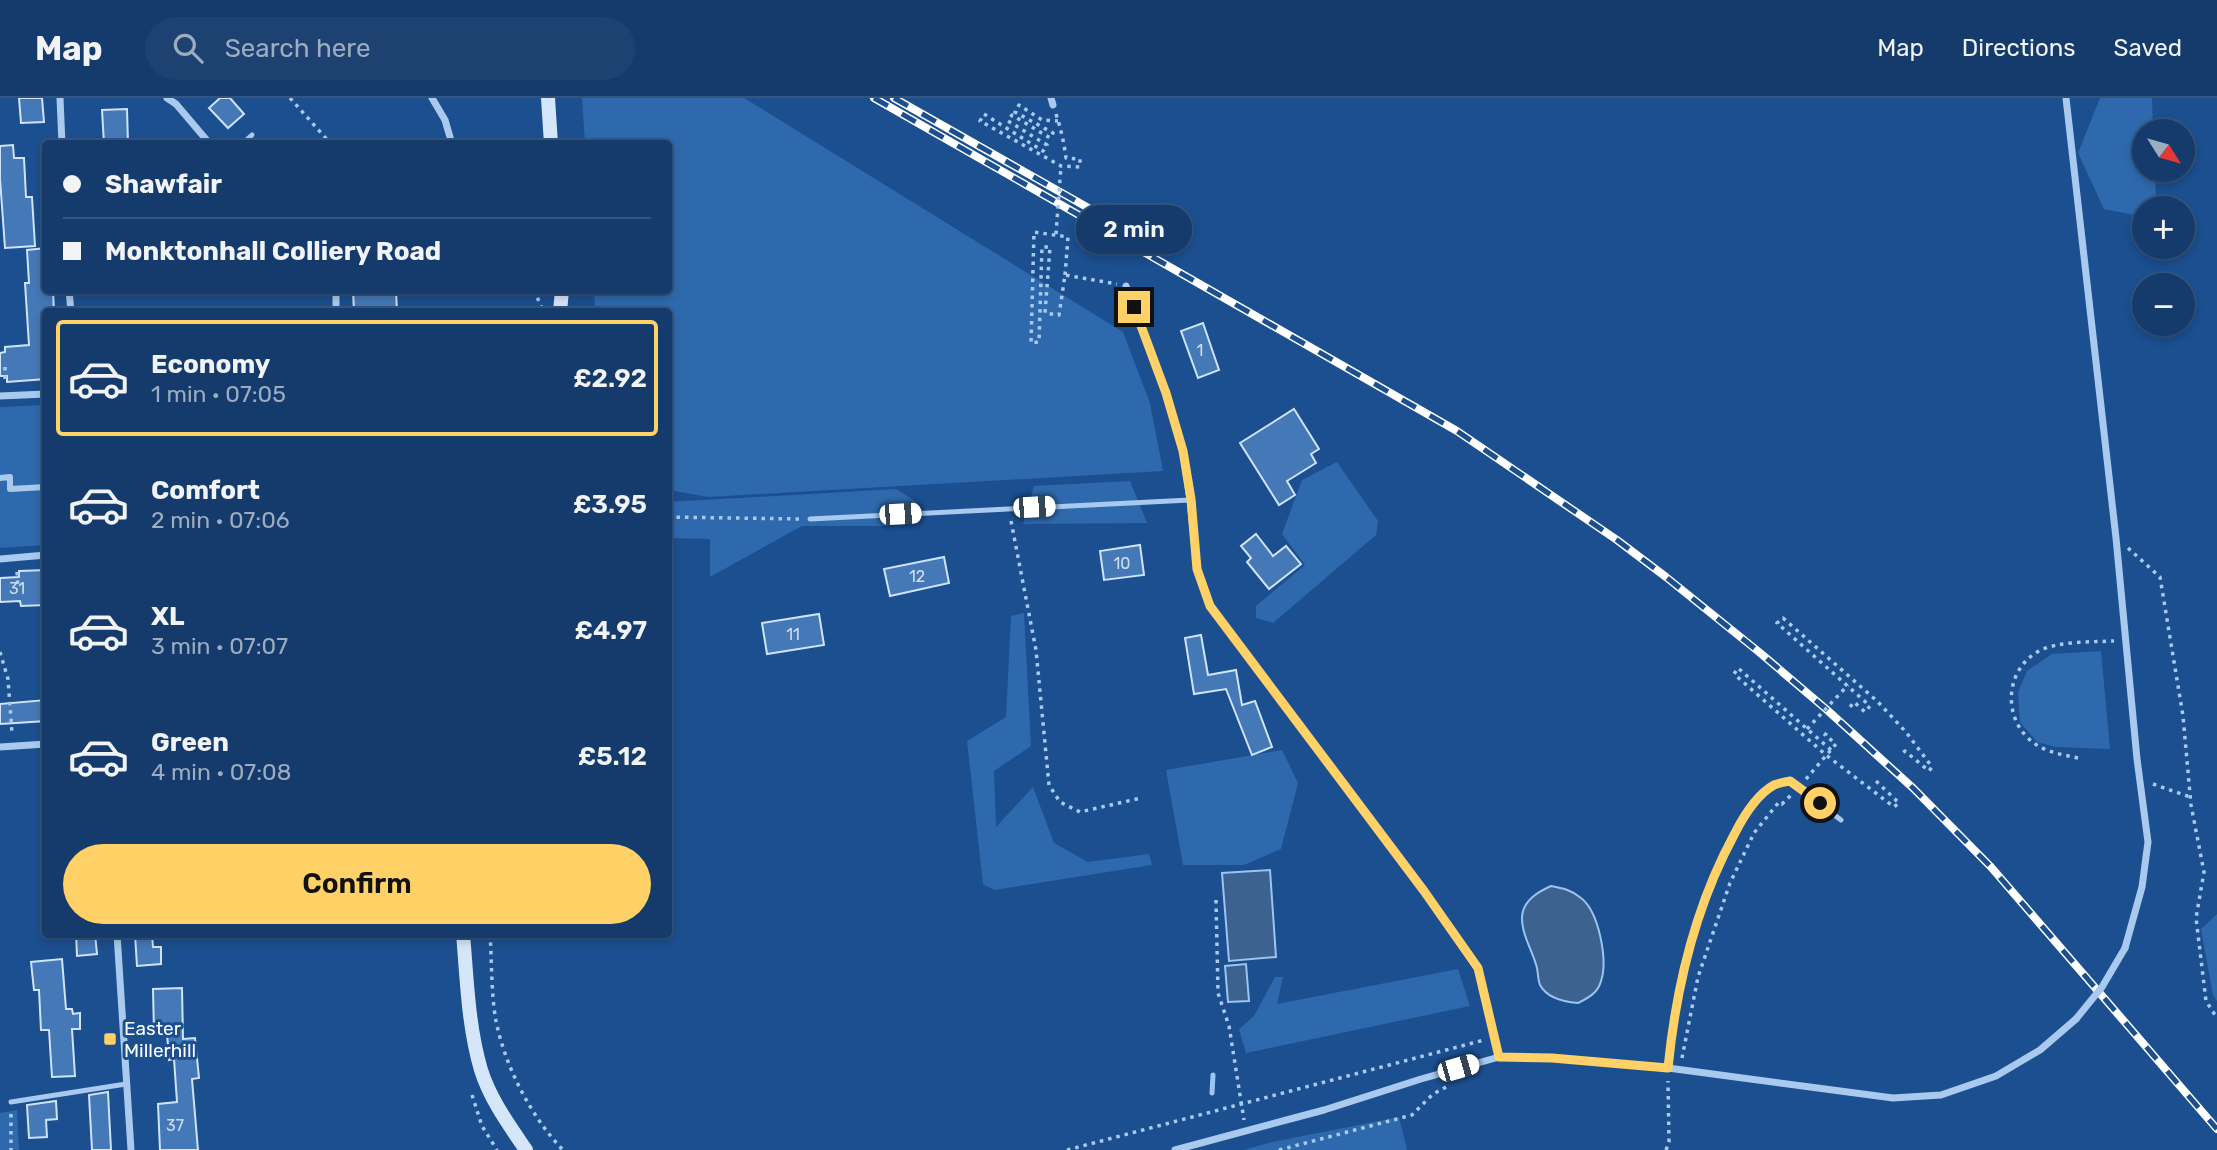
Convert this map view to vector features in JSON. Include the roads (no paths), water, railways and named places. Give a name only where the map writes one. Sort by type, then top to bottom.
[{"type":"main road","points":[[548,98],[551,140]]},
{"type":"main road","points":[[463,938],[471,1019],[481,1071],[503,1118],[526,1150]]},
{"type":"street","points":[[60,98],[62,140]]},
{"type":"street","points":[[167,98],[176,104],[207,140]]},
{"type":"street","points":[[432,98],[445,120],[451,140]]},
{"type":"street","points":[[1175,1150],[1246,1132],[1499,1057],[1552,1058],[1668,1068],[1893,1098],[1941,1095],[1996,1076],[2040,1050],[2076,1020],[2102,987],[2124,948],[2142,887],[2148,842],[2066,98]]},
{"type":"street","points":[[1126,286],[1166,393],[1183,451],[1191,499],[1197,569],[1210,606],[1424,891],[1478,968],[1499,1057]]},
{"type":"street","points":[[0,397],[42,394]]},
{"type":"street","points":[[0,478],[10,477],[10,489],[42,486]]},
{"type":"street","points":[[0,559],[42,555]]},
{"type":"street","points":[[0,747],[42,744]]},
{"type":"street","points":[[117,938],[131,1150]]},
{"type":"lane","points":[[246,140],[252,135]]},
{"type":"lane","points":[[810,519],[1191,499]]},
{"type":"lane","points":[[1668,1068],[1673,1021],[1695,926],[1721,859],[1743,819],[1760,797],[1775,785],[1790,781],[1841,820]]},
{"type":"lane","points":[[11,1102],[126,1084]]},
{"type":"waterway","points":[[1212,1093],[1213,1075]]},
{"type":"railway","points":[[874,98],[1457,431],[1617,540],[1666,577],[1826,709],[1913,788],[1991,867],[2217,1129]]},
{"type":"railway","points":[[894,98],[1138,236]]},
{"type":"place","name":"Easter Millerhill","points":[[110,1039]]}]
